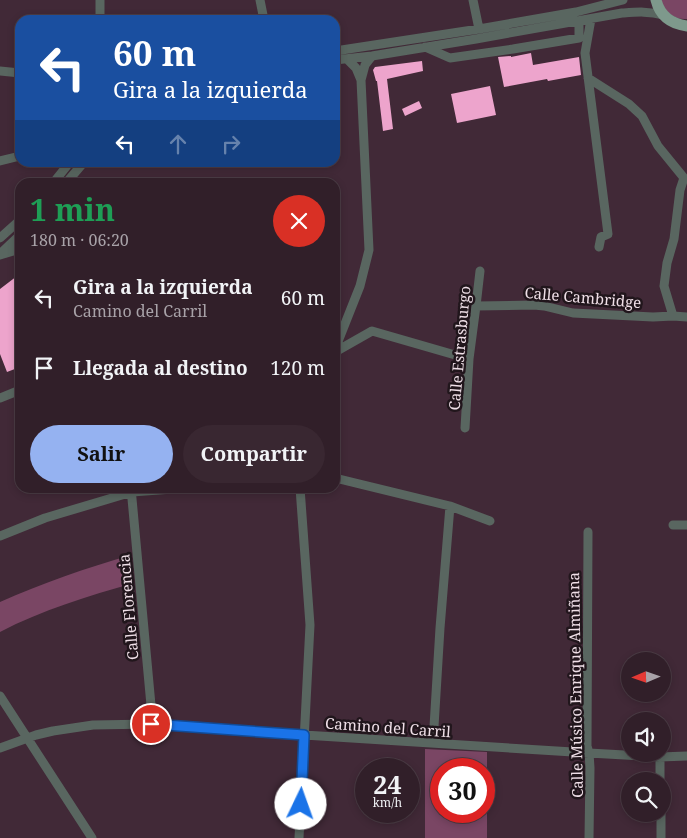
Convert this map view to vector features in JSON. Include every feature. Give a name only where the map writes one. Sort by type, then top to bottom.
[{"type":"main road","points":[[656,0],[662,15],[669,21],[687,26]]},
{"type":"street","points":[[100,0],[100,15]]},
{"type":"street","points":[[260,0],[263,15]]},
{"type":"street","points":[[473,0],[479,29]]},
{"type":"street","points":[[340,50],[576,12],[623,0]]},
{"type":"street","points":[[340,60],[526,31],[622,13],[652,12],[662,15]]},
{"type":"street","points":[[591,19],[585,53],[608,234],[601,237],[599,246]]},
{"type":"street","points":[[425,47],[450,58],[513,49],[579,38],[580,22]]},
{"type":"street","points":[[513,49],[526,31]]},
{"type":"street","points":[[340,338],[360,286],[369,250],[362,80],[365,65],[372,56]]},
{"type":"street","points":[[347,59],[356,68],[362,80]]},
{"type":"street","points":[[0,72],[15,73]]},
{"type":"street","points":[[588,78],[629,104],[642,116],[658,146],[684,178],[680,190],[674,239],[667,263],[664,286],[673,316]]},
{"type":"street","points":[[0,161],[15,157]]},
{"type":"street","points":[[57,178],[64,167]]},
{"type":"street","points":[[70,178],[80,167]]},
{"type":"street","points":[[0,238],[15,224]]},
{"type":"street","points":[[0,254],[15,240]]},
{"type":"street","points":[[0,254],[15,252]]},
{"type":"street","name":"Calle Estrasburgo","points":[[465,428],[469,359],[480,271]]},
{"type":"street","name":"Calle Cambridge","points":[[476,306],[534,305],[573,313],[687,317]]},
{"type":"street","points":[[340,348],[372,331],[469,359]]},
{"type":"street","points":[[0,398],[15,392]]},
{"type":"street","points":[[340,479],[450,506],[490,521]]},
{"type":"street","points":[[0,536],[44,518],[123,493]]},
{"type":"street","name":"Calle Florencia","points":[[132,493],[152,716],[151,724]]},
{"type":"street","points":[[299,838],[310,625],[300,493]]},
{"type":"street","points":[[433,743],[450,506]]},
{"type":"street","points":[[673,525],[687,526]]},
{"type":"street","name":"Calle Músico Enrique Almiñana","points":[[588,532],[587,746],[590,768],[589,838]]},
{"type":"street","points":[[0,696],[92,838]]},
{"type":"street","name":"Camino del Carril","points":[[0,748],[26,738],[53,731],[93,726],[151,724],[621,754]]},
{"type":"street","name":"Camino del Carril","points":[[671,757],[687,756]]},
{"type":"street","points":[[661,822],[661,838]]},
{"type":"shaded area","points":[[661,0],[687,0],[687,19],[674,17],[665,8]]},
{"type":"shaded area","points":[[131,555],[134,583],[49,610],[0,632],[0,602],[65,576]]},
{"type":"shaded area","points":[[425,749],[487,752],[487,758],[430,758],[430,823],[487,823],[487,838],[425,838]]},
{"type":"building","points":[[531,53],[533,65],[579,57],[581,75],[504,87],[498,57],[511,57]]},
{"type":"building","points":[[422,61],[423,71],[387,79],[393,129],[383,131],[377,81],[373,70],[375,67]]},
{"type":"building","points":[[490,86],[496,115],[457,123],[451,94]]},
{"type":"building","points":[[419,101],[422,108],[405,116],[402,109]]},
{"type":"building","points":[[15,278],[15,369],[7,372],[0,354],[0,289]]},
{"type":"route","points":[[151,724],[304,735],[301,804]]}]
